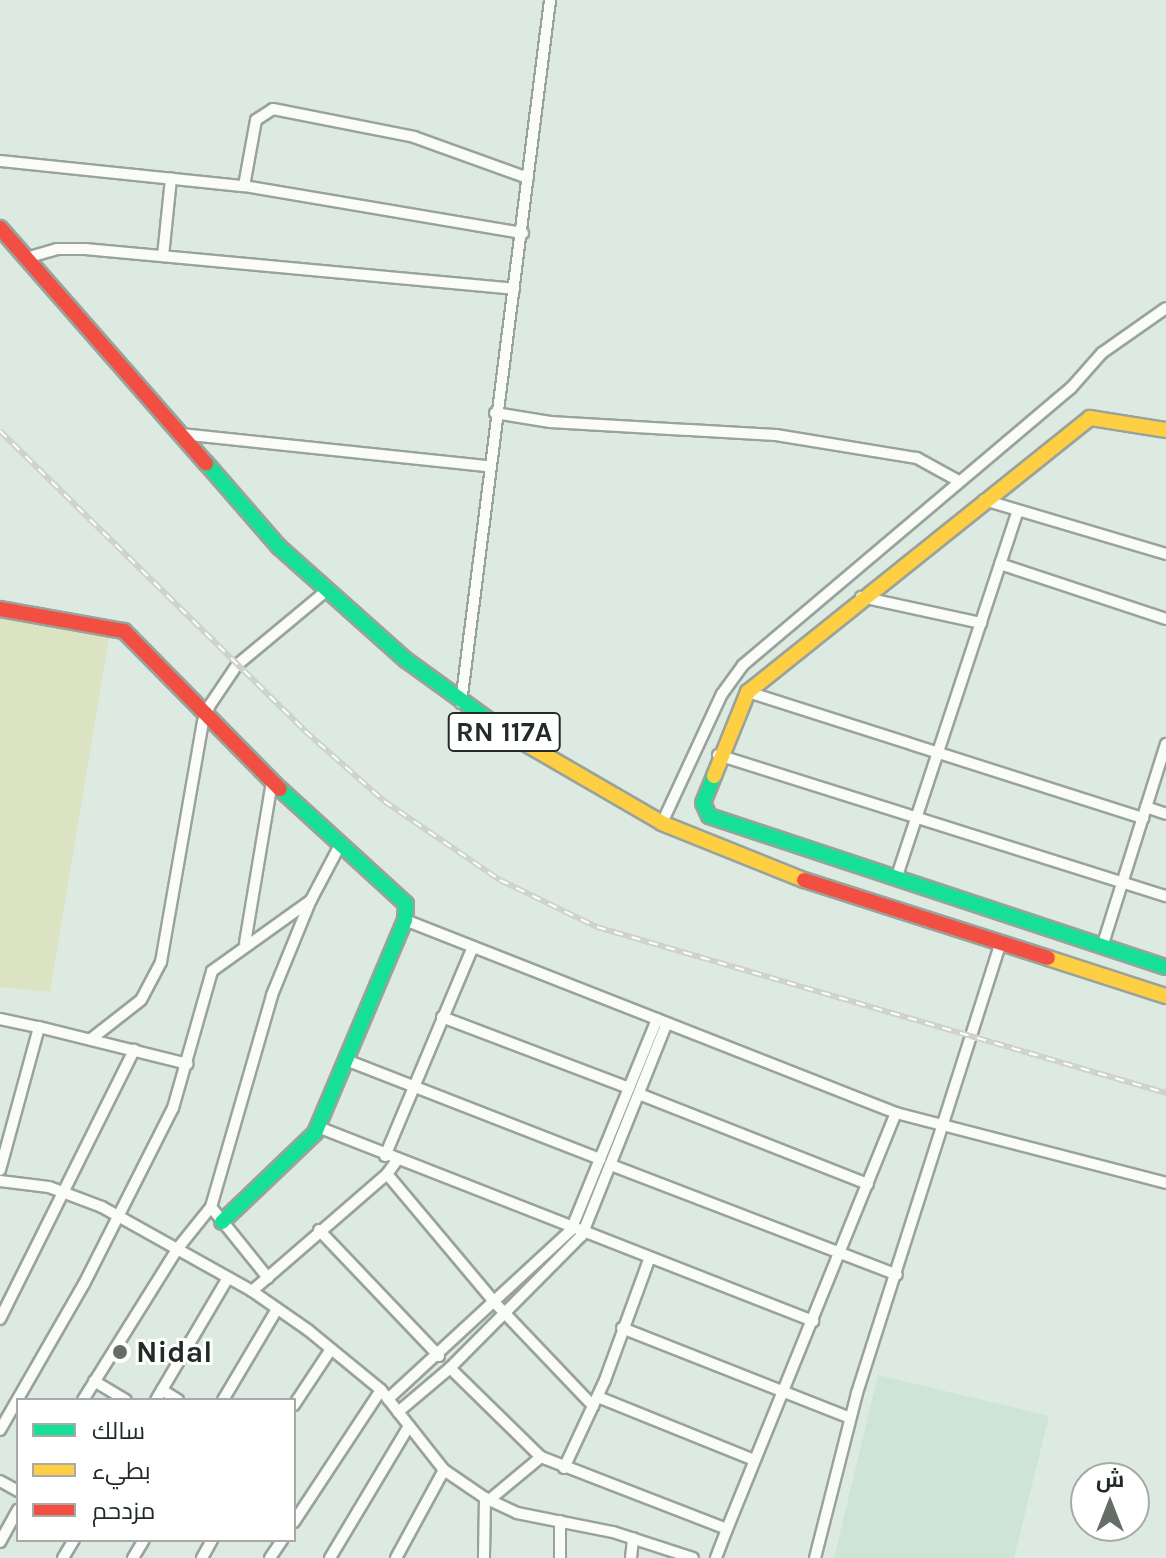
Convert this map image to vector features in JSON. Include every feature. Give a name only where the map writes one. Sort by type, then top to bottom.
[{"type":"street","points":[[461,703],[488,466],[523,233],[550,0]]},
{"type":"street","points":[[244,186],[256,120],[273,109],[429,141],[528,178]]},
{"type":"street","points":[[0,161],[244,186],[523,233]]},
{"type":"street","points":[[163,256],[171,178]]},
{"type":"street","name":"RN 117A","points":[[0,228],[175,433],[325,592],[461,703],[534,752],[662,823],[786,874],[1166,996]]},
{"type":"street","points":[[26,258],[64,248],[514,289]]},
{"type":"street","points":[[662,823],[722,694],[743,665],[957,480],[1071,388],[1102,353],[1166,308]]},
{"type":"street","points":[[495,413],[550,422],[776,435],[917,458],[957,480]]},
{"type":"street","points":[[1166,430],[1090,418],[861,597],[748,692],[718,755],[703,797],[709,816],[1166,967]]},
{"type":"street","points":[[175,433],[488,466]]},
{"type":"street","points":[[984,500],[1166,554]]},
{"type":"street","points":[[896,879],[1018,511]]},
{"type":"street","points":[[1000,564],[1166,619]]},
{"type":"street","points":[[91,1039],[141,1000],[161,962],[207,711],[237,665],[325,592]]},
{"type":"street","points":[[861,597],[981,623]]},
{"type":"street","points":[[0,609],[124,631],[339,847],[403,897],[405,920],[318,1127],[222,1222]]},
{"type":"street","points":[[748,692],[1144,813],[1166,814]]},
{"type":"street","points":[[1102,947],[1166,744]]},
{"type":"street","points":[[718,755],[1166,896]]},
{"type":"street","points":[[245,943],[272,781]]},
{"type":"street","points":[[84,1398],[178,1248],[211,1207],[272,995],[311,900],[339,847]]},
{"type":"street","points":[[18,1398],[119,1217],[173,1108],[212,971],[245,943],[311,900]]},
{"type":"street","points":[[405,920],[896,1113],[943,1129],[1166,1183]]},
{"type":"street","points":[[815,1558],[850,1418],[1000,945]]},
{"type":"street","points":[[385,1156],[473,947]]},
{"type":"street","points":[[442,1017],[868,1184]]},
{"type":"street","points":[[0,1019],[187,1064]]},
{"type":"street","points":[[296,1519],[385,1395],[403,1388],[496,1304],[571,1230],[605,1162],[662,1021]]},
{"type":"street","points":[[0,1170],[39,1027]]},
{"type":"street","points":[[0,1319],[134,1050]]},
{"type":"street","points":[[346,1060],[897,1275]]},
{"type":"street","points":[[716,1558],[896,1113]]},
{"type":"street","points":[[318,1127],[582,1235],[813,1321]]},
{"type":"street","points":[[252,1291],[387,1174],[397,1160]]},
{"type":"street","points":[[398,1412],[450,1368],[582,1235],[605,1162]]},
{"type":"street","points":[[387,1174],[496,1304],[596,1402],[754,1460]]},
{"type":"street","points":[[0,1181],[63,1192],[119,1217],[252,1291],[331,1349],[385,1395],[444,1470],[486,1500],[517,1513],[633,1538],[693,1558]]},
{"type":"street","points":[[211,1207],[268,1278]]},
{"type":"street","points":[[319,1230],[439,1356]]},
{"type":"street","points":[[564,1468],[596,1402],[649,1260]]},
{"type":"street","points":[[159,1395],[228,1278]]},
{"type":"street","points":[[224,1398],[277,1309]]},
{"type":"street","points":[[622,1328],[850,1418]]},
{"type":"street","points":[[296,1402],[331,1349]]},
{"type":"street","points":[[450,1368],[541,1457],[727,1529]]},
{"type":"street","points":[[94,1381],[123,1398]]},
{"type":"street","points":[[403,1388],[413,1400]]},
{"type":"street","points":[[0,1430],[16,1401]]},
{"type":"street","points":[[330,1558],[409,1426]]},
{"type":"street","points":[[486,1500],[541,1457]]},
{"type":"street","points":[[396,1558],[444,1470]]},
{"type":"street","points":[[484,1558],[486,1500]]},
{"type":"street","points":[[0,1542],[16,1514]]},
{"type":"street","points":[[560,1521],[560,1558]]},
{"type":"street","points":[[631,1558],[633,1538]]},
{"type":"shaded area","points":[[0,615],[110,632],[50,992],[0,987]]},
{"type":"shaded area","points":[[878,1375],[1049,1416],[1014,1558],[834,1558]]},
{"type":"railway","points":[[0,431],[305,731],[384,801],[500,880],[597,927],[1166,1093]]},
{"type":"traffic: fast","points":[[206,463],[279,547],[406,660],[507,733]]},
{"type":"traffic: fast","points":[[714,776],[703,803],[709,816],[1166,967]]},
{"type":"traffic: fast","points":[[222,1222],[315,1133],[405,920],[406,904],[280,789]]},
{"type":"traffic: slow","points":[[714,776],[748,692],[1090,418],[1166,430]]},
{"type":"traffic: slow","points":[[507,733],[662,823],[804,880]]},
{"type":"traffic: slow","points":[[1048,958],[1166,996]]},
{"type":"traffic: jam","points":[[0,228],[206,463]]},
{"type":"traffic: jam","points":[[0,609],[124,631],[280,789]]},
{"type":"traffic: jam","points":[[804,880],[1048,958]]},
{"type":"place","name":"Nidal","points":[[120,1352]]}]
